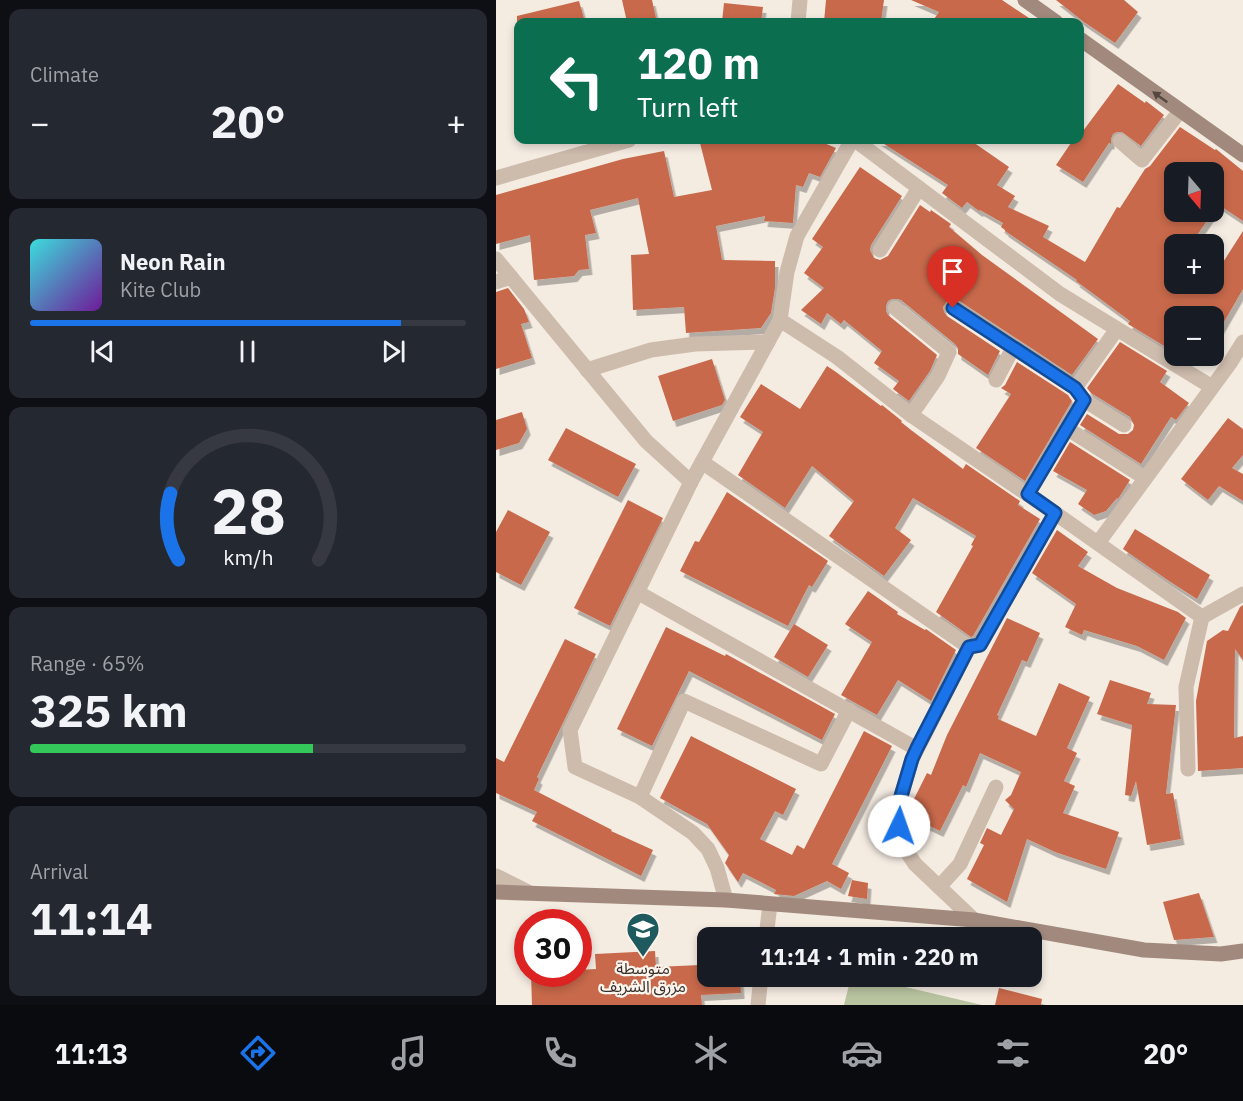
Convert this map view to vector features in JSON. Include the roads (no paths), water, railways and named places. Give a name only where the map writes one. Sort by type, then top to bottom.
[{"type":"street","points":[[798,18],[800,0]]},
{"type":"street","points":[[1025,0],[1050,18]]},
{"type":"street","points":[[1084,42],[1243,155]]},
{"type":"street","points":[[1120,141],[1142,160],[1180,111]]},
{"type":"street","points":[[496,178],[615,144]]},
{"type":"street","points":[[726,900],[717,868],[708,849],[693,833],[640,797],[575,767],[570,730],[691,482],[780,320],[787,272],[797,236],[852,144]]},
{"type":"street","points":[[859,144],[1060,294],[1212,387]]},
{"type":"street","points":[[880,250],[919,188]]},
{"type":"street","points":[[496,259],[503,279],[587,370],[646,441],[691,482]]},
{"type":"street","points":[[895,308],[949,352],[938,376],[911,415]]},
{"type":"street","points":[[953,308],[1124,425]]},
{"type":"street","points":[[780,320],[837,357],[911,415],[1028,494],[1202,617]]},
{"type":"street","points":[[1028,494],[1068,429],[1079,394],[1117,329]]},
{"type":"street","points":[[587,370],[651,350],[695,344],[768,342]]},
{"type":"street","points":[[1098,543],[1243,342]]},
{"type":"street","points":[[996,380],[1013,348]]},
{"type":"street","points":[[1068,429],[1145,478]]},
{"type":"street","points":[[702,462],[969,647],[980,645],[1055,513]]},
{"type":"street","points":[[637,592],[917,748]]},
{"type":"street","points":[[1188,769],[1186,687],[1202,617],[1243,594]]},
{"type":"street","points":[[969,647],[912,759],[899,803],[899,826],[903,846],[915,864],[974,920]]},
{"type":"street","points":[[640,797],[684,701],[821,764],[849,710]]},
{"type":"street","points":[[939,886],[960,864],[996,787]]},
{"type":"street","points":[[496,876],[528,892]]},
{"type":"street","points":[[496,891],[726,900],[974,920],[1144,950],[1221,954],[1243,951]]},
{"type":"street","points":[[767,927],[770,904]]},
{"type":"street","points":[[758,1005],[760,987]]},
{"type":"place","name":"متوسطة مزرق الشريف","points":[[643,958]]}]
